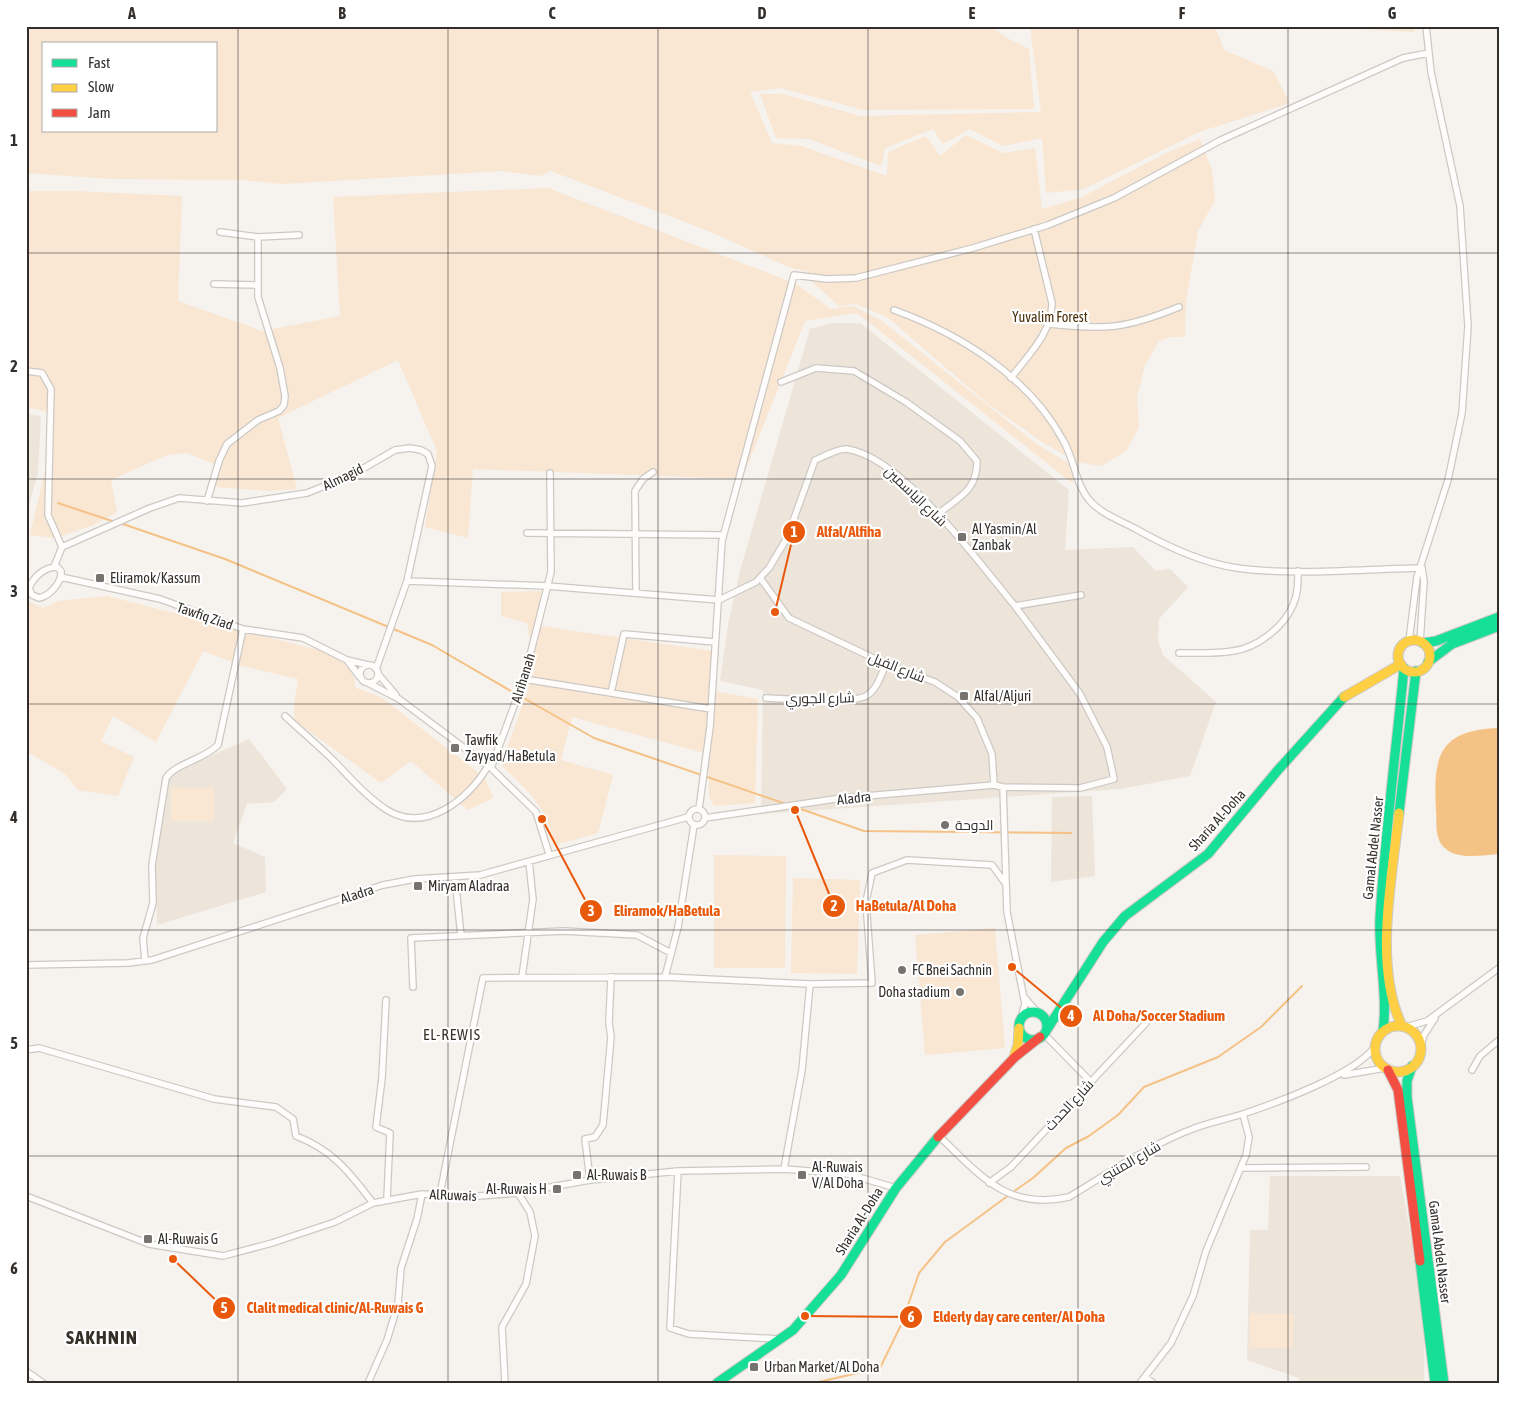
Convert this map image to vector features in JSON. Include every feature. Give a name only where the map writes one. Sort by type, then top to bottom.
[{"type":"street","points":[[1426,26],[1429,53],[1460,206],[1468,326],[1462,414],[1448,480],[1415,587],[1416,598],[1408,641],[1399,651],[1402,666],[1416,671],[1450,644],[1499,626]]},
{"type":"street","points":[[699,808],[711,709],[719,600],[718,582],[723,535],[794,275],[827,279],[856,278],[973,248],[1034,229],[1114,198],[1221,140],[1394,62],[1429,53]]},
{"type":"street","points":[[1011,378],[1044,334],[1052,314],[1052,303],[1034,229]]},
{"type":"street","points":[[220,232],[258,237],[299,235]]},
{"type":"street","points":[[208,501],[219,461],[227,444],[258,420],[279,411],[284,405],[285,396],[280,368],[262,311],[257,285],[258,237]]},
{"type":"street","points":[[214,284],[257,285]]},
{"type":"street","points":[[1049,324],[1089,328],[1114,327],[1149,319],[1179,307]]},
{"type":"street","points":[[894,310],[932,325],[962,341],[989,359],[1011,378],[1050,419],[1070,455],[1080,488],[1092,503],[1101,510],[1176,550],[1235,568],[1272,571],[1422,568]]},
{"type":"street","points":[[781,382],[816,368],[854,371],[899,397],[960,442],[978,461],[978,473],[973,486],[938,514]]},
{"type":"street","points":[[26,371],[42,373],[51,389],[48,516],[62,547],[54,567]]},
{"type":"street","name":"Almagid","points":[[62,547],[150,508],[179,498],[242,503],[307,493],[352,476],[395,450],[410,448],[421,450],[428,454],[432,466],[407,581],[377,672]]},
{"type":"street","name":"شارع الياسمين","points":[[761,579],[787,538],[815,460],[845,448],[874,458],[898,475],[938,514],[1015,606],[1080,694],[1107,747],[1114,779],[1080,788],[1004,787]]},
{"type":"street","points":[[636,593],[635,490],[643,479],[653,472]]},
{"type":"street","name":"Alrihanah","points":[[285,716],[386,810],[409,817],[427,816],[442,812],[468,793],[490,767],[524,679],[551,572],[550,473]]},
{"type":"street","points":[[527,533],[723,535]]},
{"type":"street","points":[[54,567],[59,568],[61,576],[48,594],[43,597],[34,597],[28,588],[32,581],[42,572],[54,567]]},
{"type":"street","points":[[1422,568],[1424,581],[1421,642],[1429,653],[1428,662]]},
{"type":"street","points":[[1178,654],[1235,651],[1259,642],[1282,623],[1293,606],[1298,588],[1298,571]]},
{"type":"street","name":"Tawfiq Ziad","points":[[61,576],[160,599],[243,628],[303,638],[347,660]]},
{"type":"street","points":[[407,581],[547,586],[719,600],[761,579]]},
{"type":"street","name":"شارع الفيل","points":[[761,579],[788,618],[886,664],[935,682],[958,697],[978,718],[992,754],[994,785]]},
{"type":"street","points":[[1015,606],[1081,595]]},
{"type":"street","points":[[1408,641],[1436,641],[1499,618]]},
{"type":"street","points":[[145,961],[143,938],[153,903],[152,865],[166,778],[171,771],[198,759],[218,745],[243,628]]},
{"type":"street","points":[[611,693],[624,634],[715,642]]},
{"type":"street","points":[[347,660],[368,665],[377,672],[399,699]]},
{"type":"street","points":[[347,660],[360,678],[399,699],[490,767],[536,812],[549,854]]},
{"type":"street","name":"شارع الجوري","points":[[766,698],[828,700],[865,696],[876,687],[886,664]]},
{"type":"street","points":[[360,678],[361,669],[368,665]]},
{"type":"street","name":"Sharia Al-Doha","points":[[717,1383],[794,1330],[842,1275],[896,1188],[939,1136],[1013,1059],[1043,1034],[1103,942],[1125,916],[1208,854],[1297,748],[1347,693],[1402,666]]},
{"type":"street","name":"Gamal Abdel Nasser","points":[[1384,1030],[1385,1016],[1380,963],[1380,918],[1402,666]]},
{"type":"street","name":"Gamal Abdel Nasser","points":[[1404,1027],[1393,1004],[1388,954],[1388,919],[1413,684],[1416,671]]},
{"type":"street","points":[[368,683],[374,682],[377,672]]},
{"type":"street","points":[[524,679],[711,709]]},
{"type":"street","name":"Aladra","points":[[705,818],[842,798],[994,785],[1004,787]]},
{"type":"street","points":[[1004,787],[1005,883],[1009,930],[1025,1004],[1020,1024],[1018,1045],[1013,1059]]},
{"type":"street","points":[[665,977],[678,927],[694,825],[688,816],[692,810],[699,808]]},
{"type":"street","points":[[694,825],[702,823],[705,818],[704,813],[699,808]]},
{"type":"street","name":"Aladra","points":[[26,965],[145,961],[383,885],[415,879],[480,876],[529,862],[549,854],[688,816]]},
{"type":"street","points":[[440,1194],[483,978],[665,977],[810,984],[872,983],[866,902],[872,873],[907,860],[956,862],[992,865],[1005,883]]},
{"type":"street","points":[[522,977],[533,899],[529,862]]},
{"type":"street","points":[[455,878],[461,936]]},
{"type":"street","points":[[413,987],[411,938],[564,931],[637,935],[671,953]]},
{"type":"street","points":[[1404,1027],[1427,1020],[1442,1011],[1498,970]]},
{"type":"street","points":[[590,1180],[585,1139],[594,1137],[603,1125],[611,1037],[609,1023],[611,977]]},
{"type":"street","points":[[784,1169],[802,1070],[810,984]]},
{"type":"street","points":[[1024,994],[1047,1023],[1043,1034]]},
{"type":"street","points":[[386,1000],[382,1078],[376,1127],[390,1133],[387,1199]]},
{"type":"street","name":"Sharia Al-Doha","points":[[1040,1014],[1064,1004]]},
{"type":"street","points":[[1334,1077],[1358,1071],[1387,1069],[1401,1072],[1412,1066],[1418,1060],[1421,1045],[1428,1028],[1442,1011]]},
{"type":"street","points":[[1020,1024],[1025,1015],[1040,1014]]},
{"type":"street","name":"شارع الحدث","points":[[990,1183],[1011,1167],[1146,1023]]},
{"type":"street","points":[[1020,1024],[1027,1038],[1043,1034]]},
{"type":"street","points":[[1387,1069],[1375,1056],[1374,1048],[1376,1040],[1384,1030],[1394,1026],[1404,1027],[1414,1032],[1421,1045]]},
{"type":"street","points":[[1043,1034],[1090,1082]]},
{"type":"street","points":[[1472,1070],[1480,1056],[1499,1040]]},
{"type":"street","points":[[26,1050],[39,1048],[214,1099],[276,1107],[293,1119],[296,1136],[316,1144],[343,1165],[373,1203]]},
{"type":"street","points":[[1334,1077],[1363,1060],[1374,1048]]},
{"type":"street","name":"Gamal Abdel Nasser","points":[[1412,1066],[1408,1081],[1407,1097],[1444,1383]]},
{"type":"street","name":"Gamal Abdel Nasser","points":[[1387,1069],[1398,1090],[1435,1383]]},
{"type":"street","name":"شارع المتنبي","points":[[939,1136],[990,1183],[1006,1193],[1036,1202],[1069,1197],[1170,1138],[1196,1127],[1243,1114],[1334,1077]]},
{"type":"street","points":[[1140,1383],[1171,1343],[1187,1314],[1206,1251],[1242,1168],[1249,1144],[1243,1114]]},
{"type":"street","points":[[1242,1168],[1366,1167]]},
{"type":"street","name":"AlRuwais","points":[[26,1196],[149,1244],[223,1256],[272,1244],[335,1222],[373,1203],[422,1194],[479,1196],[518,1194],[590,1180],[678,1171],[784,1169],[848,1174],[896,1188]]},
{"type":"street","points":[[678,1171],[670,1328],[689,1334],[780,1339]]},
{"type":"street","points":[[368,1383],[388,1340],[398,1304],[401,1268],[417,1219],[422,1194]]},
{"type":"street","points":[[505,1383],[502,1327],[526,1284],[535,1236],[530,1212],[518,1194]]},
{"type":"street","points":[[26,1371],[42,1383]]},
{"type":"street","points":[[1145,1377],[1153,1383]]},
{"type":"shaded area","points":[[832,323],[860,323],[1069,490],[1065,550],[1133,547],[1156,571],[1170,569],[1188,587],[1159,619],[1158,641],[1163,655],[1216,702],[1190,776],[1120,789],[761,814],[763,690],[720,681],[728,625],[740,571],[810,329]]},
{"type":"shaded area","points":[[26,414],[41,416],[38,472],[26,517]]},
{"type":"shaded area","points":[[1499,728],[1499,854],[1458,855],[1446,849],[1438,836],[1435,791],[1439,761],[1451,741],[1463,734]]},
{"type":"shaded area","points":[[249,739],[287,789],[274,802],[247,804],[233,843],[265,857],[266,892],[157,925],[155,857],[168,775]]},
{"type":"shaded area","points":[[1092,796],[1095,876],[1051,882],[1052,797]]},
{"type":"shaded area","points":[[1270,1176],[1400,1176],[1413,1249],[1425,1283],[1424,1383],[1299,1383],[1299,1378],[1247,1360],[1250,1230],[1268,1230]]},
{"type":"green space","name":"Yuvalim Forest","points":[[26,26],[990,26],[1009,39],[1029,49],[1034,109],[864,110],[780,88],[750,92],[772,143],[801,146],[887,176],[888,152],[926,136],[940,156],[966,135],[1003,153],[1035,148],[1042,209],[1082,197],[1166,153],[1200,139],[1212,170],[1215,200],[1198,231],[1186,300],[1185,337],[1171,337],[1159,341],[1145,365],[1137,397],[1139,427],[1126,451],[1101,466],[1077,462],[1042,442],[987,403],[887,317],[856,304],[839,306],[809,279],[808,272],[789,267],[706,230],[551,171],[540,176],[502,171],[281,184],[244,180],[112,179],[26,173]]},
{"type":"green space","points":[[1030,26],[1166,26],[1173,29],[1174,26],[1215,26],[1224,50],[1273,71],[1290,103],[1199,132],[1084,189],[1046,193],[1042,138],[1003,146],[970,129],[943,144],[933,129],[885,148],[881,166],[809,139],[776,138],[760,94],[783,94],[860,116],[1041,112]]},
{"type":"green space","points":[[1335,26],[1414,26],[1415,32],[1341,28]]},
{"type":"green space","points":[[548,188],[796,284],[831,309],[853,306],[882,321],[1034,442],[1079,470],[1072,483],[857,313],[805,321],[742,479],[473,469],[468,538],[425,527],[437,451],[398,360],[278,418],[297,489],[271,491],[215,487],[219,466],[187,453],[167,455],[111,480],[117,512],[91,526],[55,538],[30,535],[46,467],[51,413],[26,407],[26,191],[74,191],[182,196],[178,301],[262,331],[340,316],[333,197]]},
{"type":"green space","points":[[545,591],[540,626],[719,652],[714,691],[758,699],[755,803],[714,806],[709,796],[708,754],[572,717],[561,760],[613,775],[598,833],[555,845],[547,820],[535,800],[501,765],[535,670],[527,623],[501,616],[501,592]]},
{"type":"green space","points":[[107,596],[322,651],[340,661],[349,669],[356,688],[381,697],[485,778],[493,798],[468,810],[411,761],[381,783],[295,721],[294,705],[298,679],[242,666],[203,651],[156,742],[113,716],[101,741],[134,757],[118,796],[78,790],[65,774],[26,751],[26,601],[44,608],[58,601]]},
{"type":"green space","points":[[171,787],[214,788],[214,821],[171,821]]},
{"type":"green space","points":[[714,855],[786,856],[785,968],[714,968]]},
{"type":"green space","points":[[793,878],[860,880],[857,974],[791,973]]},
{"type":"green space","name":"Doha stadium","points":[[995,928],[1005,1048],[925,1055],[915,935]]},
{"type":"green space","points":[[1250,1313],[1294,1314],[1293,1348],[1249,1348]]},
{"type":"waterway","points":[[58,503],[115,522]]},
{"type":"waterway","points":[[120,523],[225,559],[432,645],[516,694]]},
{"type":"waterway","points":[[520,696],[594,738],[786,804]]},
{"type":"waterway","points":[[795,807],[864,831],[1071,833]]},
{"type":"waterway","points":[[1013,1192],[1033,1178],[1066,1148],[1089,1136],[1118,1115],[1144,1087],[1218,1057],[1261,1027],[1302,986]]},
{"type":"waterway","points":[[814,1383],[880,1368],[902,1323],[919,1273],[945,1242],[1009,1195]]},
{"type":"traffic: fast","points":[[1423,643],[1436,641],[1499,617]]},
{"type":"traffic: fast","points":[[1428,662],[1452,644],[1499,626]]},
{"type":"traffic: fast","points":[[1383,1031],[1384,1003],[1380,917],[1404,668]]},
{"type":"traffic: fast","points":[[1399,813],[1416,671]]},
{"type":"traffic: fast","points":[[1046,1031],[1103,942],[1125,916],[1208,854],[1278,770],[1344,697]]},
{"type":"traffic: fast","points":[[1033,1012],[1043,1016],[1047,1026],[1043,1036],[1033,1040],[1023,1036],[1019,1026],[1023,1016],[1033,1012]]},
{"type":"traffic: fast","points":[[1412,1066],[1407,1081],[1407,1097],[1444,1383]]},
{"type":"traffic: fast","points":[[717,1383],[793,1330],[841,1275],[896,1188],[938,1137]]},
{"type":"traffic: fast","points":[[1420,1261],[1435,1383]]},
{"type":"traffic: slow","points":[[1414,640],[1425,645],[1430,656],[1425,667],[1414,672],[1403,667],[1398,656],[1403,645],[1414,640]]},
{"type":"traffic: slow","points":[[1344,697],[1401,664]]},
{"type":"traffic: slow","points":[[1399,813],[1389,893],[1386,949],[1388,977],[1393,1002],[1402,1026]]},
{"type":"traffic: slow","points":[[1393,1026],[1403,1026],[1417,1036],[1421,1049],[1417,1062],[1411,1068],[1403,1072],[1393,1072],[1379,1062],[1375,1054],[1375,1044],[1385,1030],[1393,1026]]},
{"type":"traffic: slow","points":[[1014,1057],[1018,1045],[1019,1028]]},
{"type":"traffic: jam","points":[[938,1137],[1015,1057],[1040,1037]]},
{"type":"traffic: jam","points":[[1388,1070],[1398,1090],[1420,1261]]},
{"type":"place","name":"Al Yasmin/Al Zanbak","points":[[962,537]]},
{"type":"place","name":"Eliramok/Kassum","points":[[100,578]]},
{"type":"place","name":"Alfal/Alfiha","points":[[775,612]]},
{"type":"place","name":"Alfal/Aljuri","points":[[964,696]]},
{"type":"place","name":"Tawfik Zayyad/HaBetula","points":[[455,748]]},
{"type":"place","name":"HaBetula/Al Doha","points":[[795,810]]},
{"type":"place","name":"Eliramok/HaBetula","points":[[542,819]]},
{"type":"place","name":"الدوحة","points":[[945,825]]},
{"type":"place","name":"Miryam Aladraa","points":[[418,886]]},
{"type":"place","name":"Al Doha/Soccer Stadium","points":[[1012,967]]},
{"type":"place","name":"FC Bnei Sachnin","points":[[902,970]]},
{"type":"place","name":"Doha stadium","points":[[960,992]]},
{"type":"place","name":"Al-Ruwais B","points":[[577,1175]]},
{"type":"place","name":"Al-Ruwais V/Al Doha","points":[[802,1175]]},
{"type":"place","name":"Al-Ruwais H","points":[[557,1189]]},
{"type":"place","name":"Al-Ruwais G","points":[[148,1239]]},
{"type":"place","name":"Clalit medical clinic/Al-Ruwais G","points":[[173,1259]]},
{"type":"place","name":"Elderly day care center/Al Doha","points":[[805,1316]]},
{"type":"place","name":"Urban Market/Al Doha","points":[[754,1367]]},
{"type":"district","name":"EL-REWIS","points":[[452,1034]]},
{"type":"district","name":"SAKHNIN","points":[[102,1337]]}]
